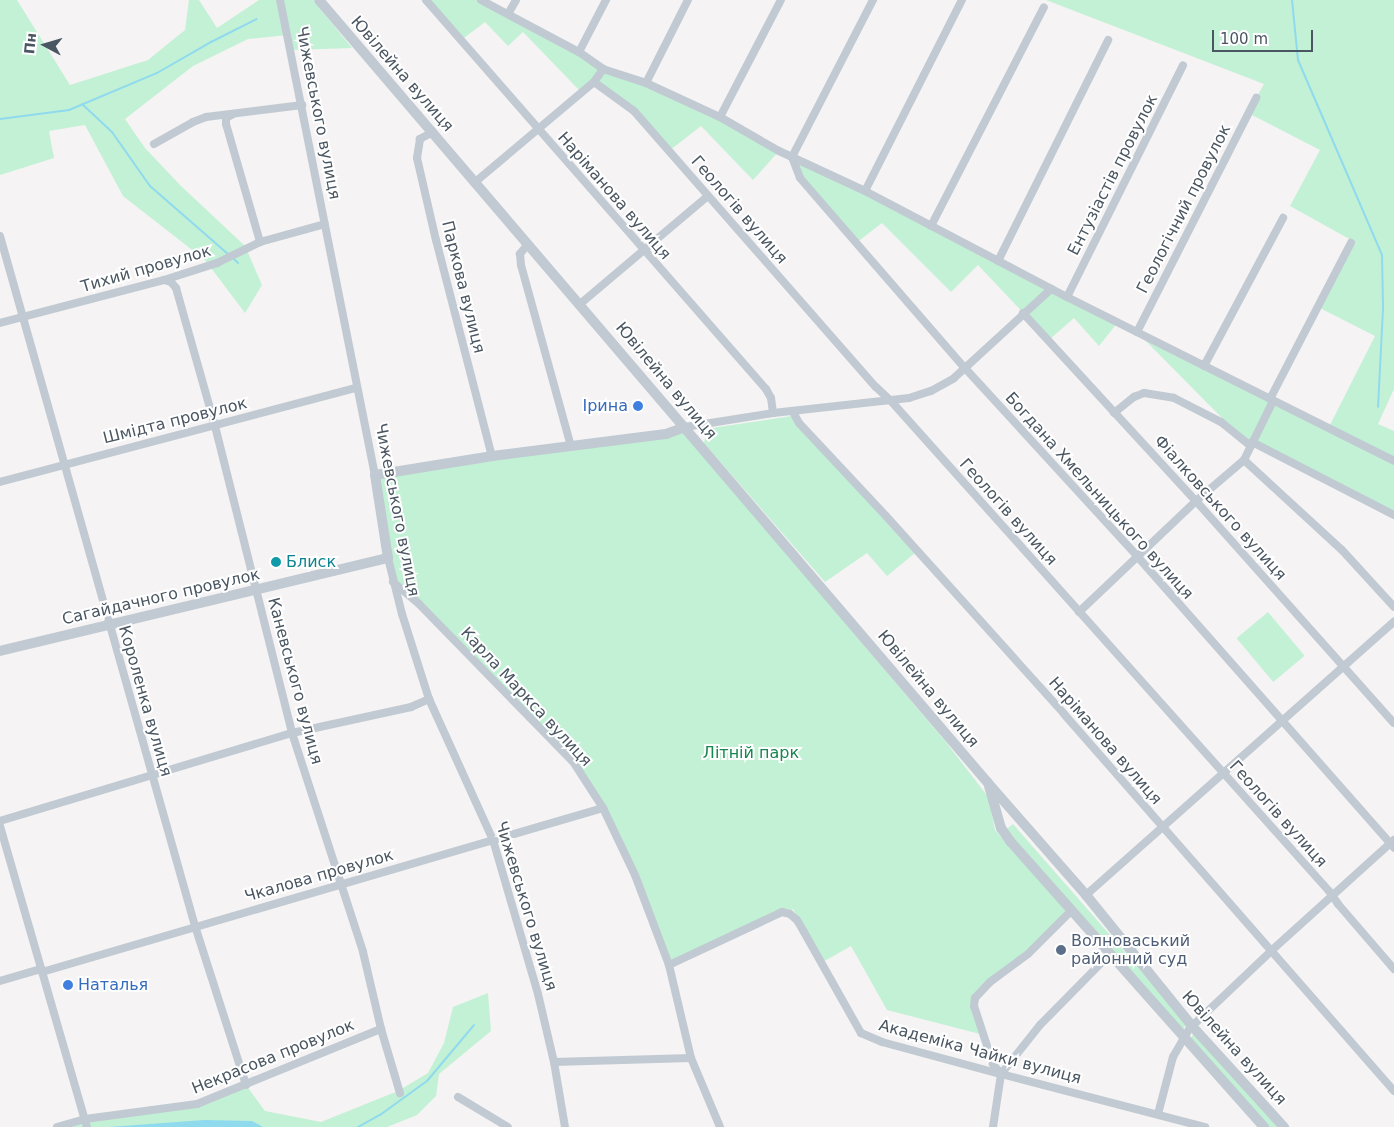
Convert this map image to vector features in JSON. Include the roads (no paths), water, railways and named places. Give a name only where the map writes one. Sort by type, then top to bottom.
[{"type":"street","name":"Чижевського вулиця","points":[[280,0],[375,475],[393,582],[429,699],[493,840],[538,994],[554,1062],[565,1127]]},
{"type":"street","name":"Ювілейна вулиця","points":[[319,0],[988,783],[1086,895],[1192,1026],[1284,1127]]},
{"type":"street","name":"Наріманова вулиця","points":[[426,0],[644,252],[766,389],[771,398],[773,413]]},
{"type":"street","points":[[481,0],[579,52],[603,69],[646,83],[720,117],[792,157],[865,191],[1067,297],[1394,461]]},
{"type":"street","points":[[508,14],[516,0]]},
{"type":"street","points":[[579,52],[606,0]]},
{"type":"street","points":[[646,83],[688,0]]},
{"type":"street","points":[[720,117],[781,0]]},
{"type":"street","points":[[792,157],[873,0]]},
{"type":"street","points":[[865,191],[962,0]]},
{"type":"street","points":[[931,226],[1044,7]]},
{"type":"street","points":[[998,261],[1108,40]]},
{"type":"street","name":"Ентузіастів провулок","points":[[1067,297],[1183,65]]},
{"type":"street","points":[[474,183],[594,82],[603,69]]},
{"type":"street","name":"Геологів вулиця","points":[[594,82],[634,111],[876,387],[891,401],[1332,895],[1394,969]]},
{"type":"street","name":"Геологічний провулок","points":[[1137,332],[1256,98]]},
{"type":"street","points":[[154,144],[193,122],[206,117],[302,105]]},
{"type":"street","points":[[233,114],[226,118],[226,124],[260,242]]},
{"type":"street","name":"Паркова вулиця","points":[[433,132],[420,139],[417,158],[436,240],[492,456]]},
{"type":"street","name":"Богдана Хмельницького вулиця","points":[[792,157],[800,178],[964,367],[1137,556],[1281,721],[1393,844]]},
{"type":"street","points":[[580,304],[644,252],[708,196]]},
{"type":"street","points":[[1204,366],[1282,218]]},
{"type":"street","name":"Тихий провулок","points":[[0,323],[164,280],[217,264],[260,242],[325,224]]},
{"type":"street","name":"Короленка вулиця","points":[[0,236],[196,926],[246,1085]]},
{"type":"street","points":[[1079,612],[1196,501],[1244,460],[1271,400],[1351,243]]},
{"type":"street","points":[[528,244],[520,254],[521,265],[571,446]]},
{"type":"street","name":"Каневського вулиця","points":[[164,280],[171,282],[176,288],[215,426],[292,733],[363,952],[381,1029],[400,1093]]},
{"type":"street","points":[[375,475],[492,456],[666,434],[685,427],[773,413],[909,398],[931,391],[954,378],[1050,288]]},
{"type":"street","name":"Фіалковського вулиця","points":[[1024,313],[1196,501],[1394,723]]},
{"type":"street","name":"Шмідта провулок","points":[[0,482],[65,463],[357,388]]},
{"type":"street","points":[[1114,413],[1134,397],[1144,392],[1174,398],[1221,422],[1251,444],[1394,515]]},
{"type":"street","name":"Наріманова вулиця","points":[[793,412],[799,423],[886,516],[1064,714],[1394,1091]]},
{"type":"street","points":[[1244,460],[1342,550],[1394,607]]},
{"type":"street","name":"Сагайдачного провулок","points":[[0,651],[388,558]]},
{"type":"street","name":"Карла Маркса вулиця","points":[[393,582],[419,604],[574,764],[603,808],[635,875],[669,965],[691,1058],[720,1127]]},
{"type":"street","points":[[1086,895],[1163,829],[1222,773],[1394,622]]},
{"type":"street","points":[[0,821],[292,733],[411,707],[429,699]]},
{"type":"street","name":"Ювілейна вулиця","points":[[988,783],[1001,828],[1010,841],[1264,1127]]},
{"type":"street","name":"Чкалова провулок","points":[[0,981],[42,971],[603,808]]},
{"type":"street","points":[[1001,828],[1005,816],[1013,815],[1020,819]]},
{"type":"street","points":[[0,826],[87,1127]]},
{"type":"street","points":[[1158,1114],[1173,1057],[1192,1026],[1332,895],[1393,844]]},
{"type":"street","points":[[1001,1074],[993,1064],[974,1006],[975,998],[990,982],[1028,954],[1072,910]]},
{"type":"street","name":"Академіка Чайки вулиця","points":[[669,965],[782,912],[790,914],[797,920],[861,1033],[882,1042],[1158,1114],[1193,1126],[1205,1127]]},
{"type":"street","points":[[993,1127],[1001,1074],[1040,1025],[1110,954]]},
{"type":"street","name":"Некрасова провулок","points":[[57,1127],[85,1118],[198,1104],[381,1029]]},
{"type":"street","points":[[554,1062],[691,1058]]},
{"type":"street","points":[[458,1096],[508,1127]]},
{"type":"water","points":[[204,1120],[252,1121],[263,1127],[109,1127]]},
{"type":"waterway","points":[[1292,0],[1298,60],[1382,255],[1383,309],[1378,407]]},
{"type":"waterway","points":[[0,119],[69,110],[157,73],[211,42],[257,19]]},
{"type":"waterway","points":[[82,104],[112,132],[150,186],[229,255]]},
{"type":"waterway","points":[[233,258],[238,263]]},
{"type":"waterway","points":[[358,1127],[380,1115],[427,1081],[474,1025]]},
{"type":"place","name":"Ірина","points":[[638,406]]},
{"type":"place","name":"Блиск","points":[[276,562]]},
{"type":"place","name":"Волноваський районний суд","points":[[1061,950]]},
{"type":"place","name":"Наталья","points":[[68,985]]},
{"type":"park label","name":"Літній парк","points":[[751,753]]}]
